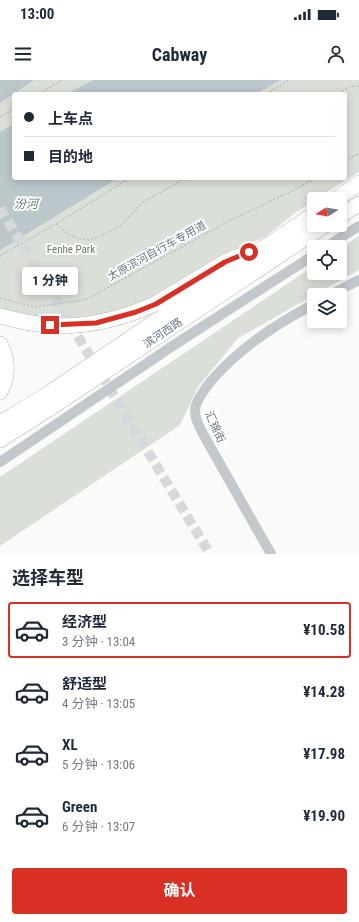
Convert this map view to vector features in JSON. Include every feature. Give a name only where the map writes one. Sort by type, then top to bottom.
[{"type":"highway","points":[[346,192],[359,183]]},
{"type":"highway","points":[[347,212],[359,204]]},
{"type":"highway","name":"滨河西路","points":[[0,424],[48,394],[307,219]]},
{"type":"highway","name":"滨河西路","points":[[0,440],[314,232]]},
{"type":"highway","points":[[0,316],[39,324],[60,326],[96,323],[136,312],[156,304],[225,262],[273,241]]},
{"type":"highway","points":[[0,344],[4,352],[7,369],[4,386],[0,392]]},
{"type":"highway","points":[[0,452],[26,424]]},
{"type":"street","points":[[337,240],[359,226]]},
{"type":"street","points":[[0,462],[177,343],[307,259]]},
{"type":"street","points":[[344,288],[359,280]]},
{"type":"street","name":"汇锦街","points":[[271,554],[202,434],[195,417],[196,405],[206,388],[220,371],[245,347],[307,308]]},
{"type":"path","points":[[42,92],[62,80]]},
{"type":"path","points":[[269,92],[289,80]]},
{"type":"path","points":[[342,92],[348,87],[359,86]]},
{"type":"path","points":[[0,117],[12,110]]},
{"type":"path","points":[[347,160],[359,153]]},
{"type":"path","points":[[0,256],[56,224],[127,180]]},
{"type":"path","points":[[56,224],[68,234],[79,240],[91,240],[120,226],[144,201],[182,180]]},
{"type":"path","name":"太原滨河自行车专用道","points":[[0,298],[35,307],[84,300],[231,220],[312,180]]},
{"type":"green space","name":"Fenhe Park","points":[[0,80],[359,80],[359,172],[347,180],[347,92],[12,92],[12,180],[346,180],[327,192],[307,192],[307,205],[265,237],[219,257],[147,302],[105,316],[57,321],[0,310]]},
{"type":"green space","points":[[359,236],[359,270],[347,277],[347,244]]},
{"type":"green space","points":[[307,271],[307,280],[341,280],[327,288],[307,288],[307,299],[238,338],[198,387],[180,425],[0,546],[0,477]]},
{"type":"water","points":[[0,80],[34,80],[16,92],[12,92],[12,95],[0,103]]},
{"type":"water","points":[[93,80],[280,80],[259,92],[72,92]]},
{"type":"water","name":"汾河","points":[[12,125],[12,180],[115,180],[0,250],[0,132]]},
{"type":"tunnel","points":[[0,208],[210,554]]},
{"type":"route","points":[[50,325],[60,326],[96,323],[112,320],[136,312],[156,304],[225,262],[249,252]]}]
